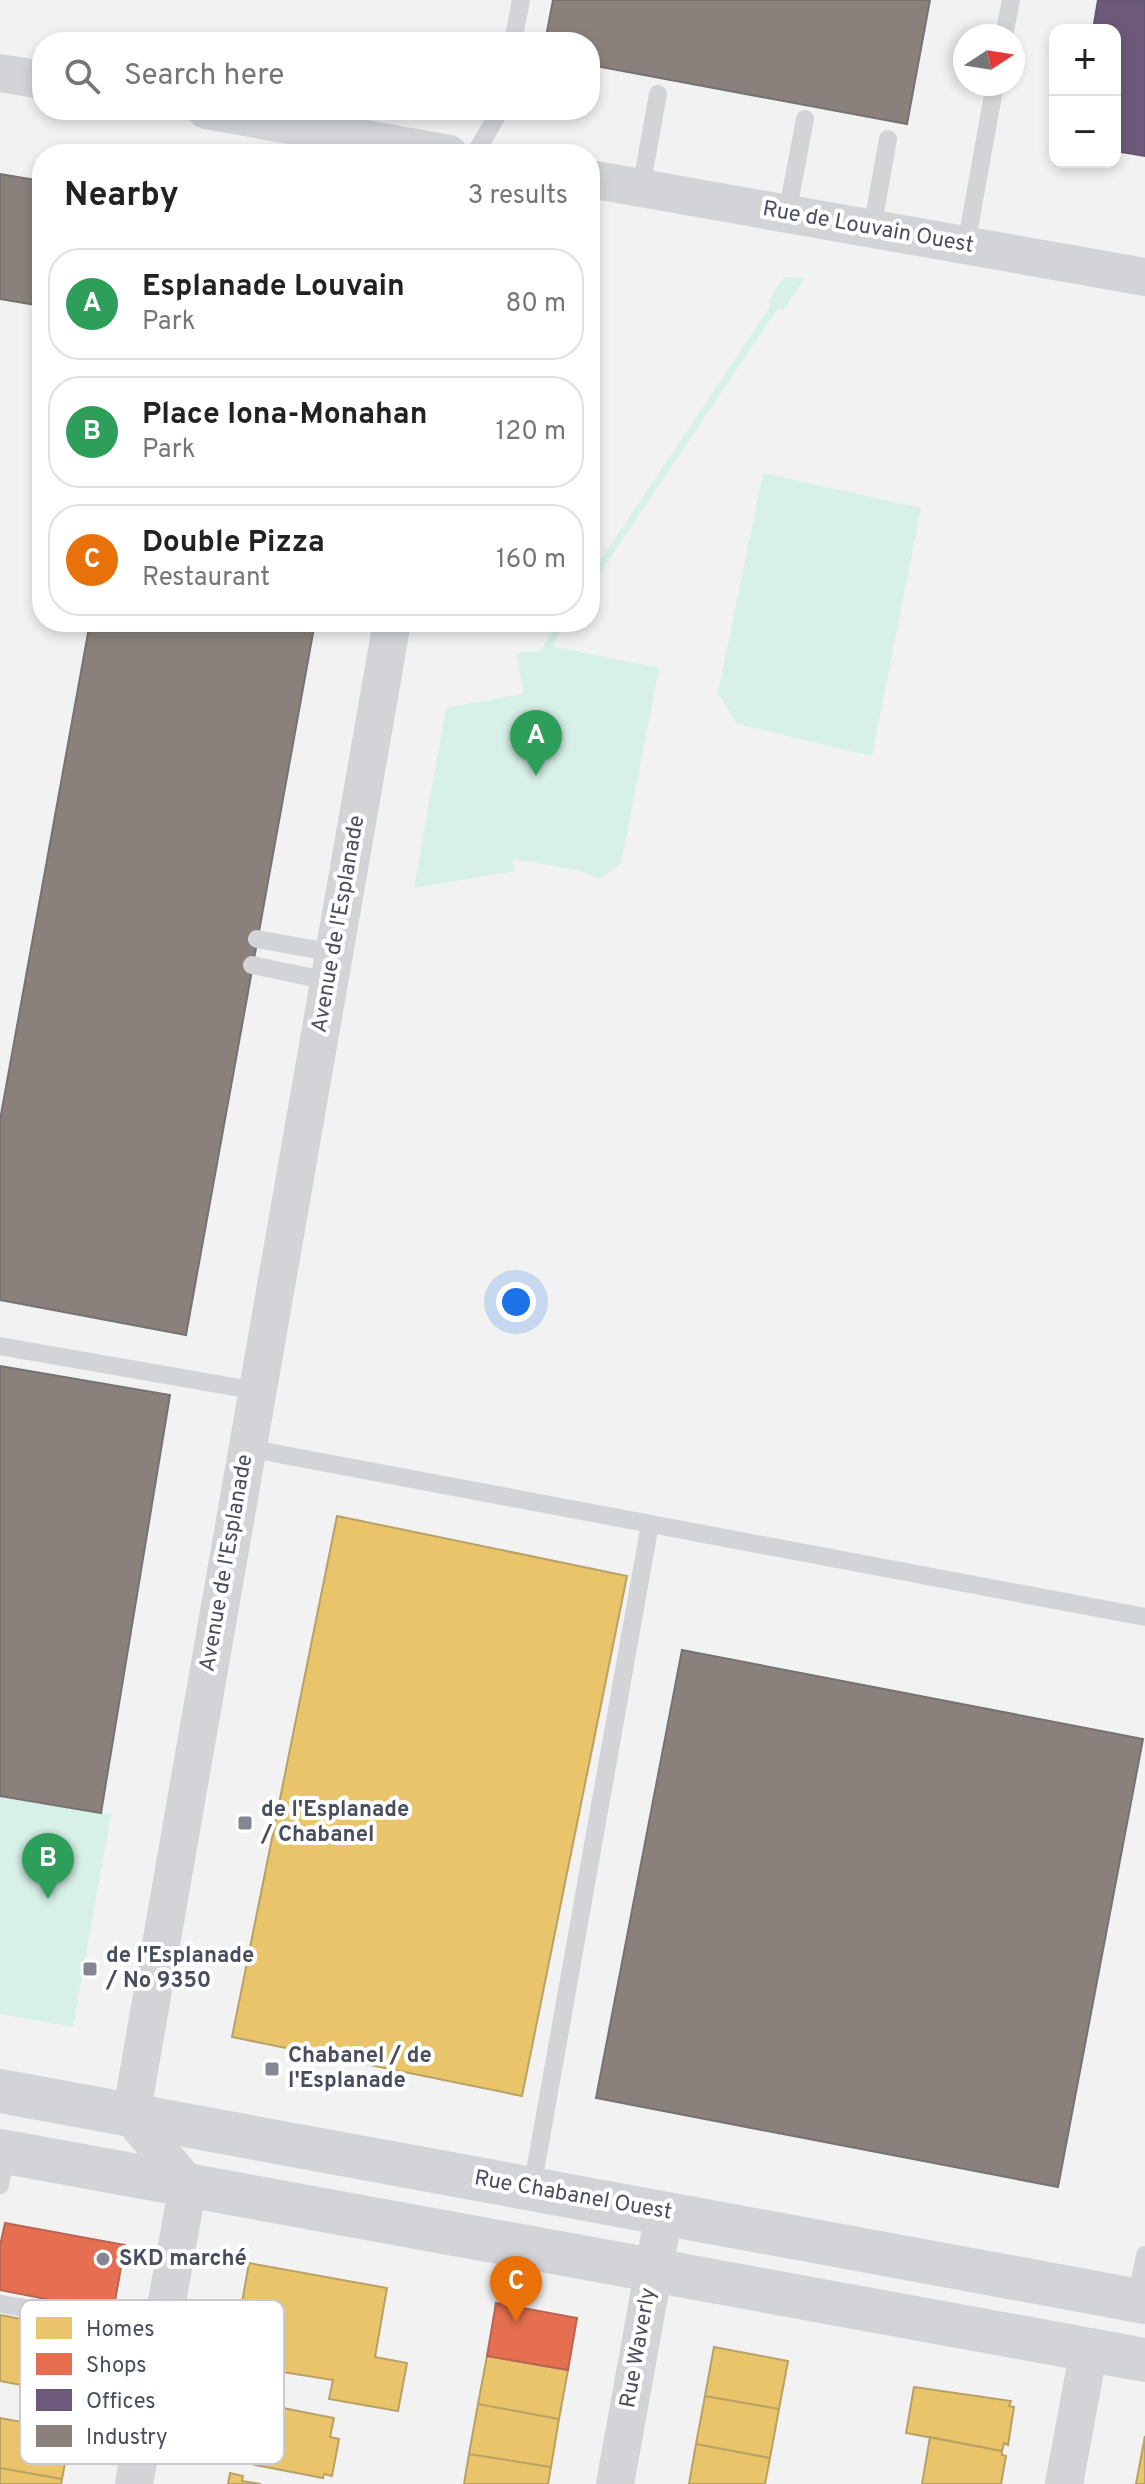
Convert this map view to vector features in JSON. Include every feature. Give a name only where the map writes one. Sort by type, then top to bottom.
[{"type":"street","points":[[0,73],[32,78]]},
{"type":"street","points":[[261,120],[394,144]]},
{"type":"street","name":"Rue de Louvain Ouest","points":[[600,181],[1145,277]]},
{"type":"street","name":"Avenue de l'Esplanade","points":[[131,2116],[390,632]]},
{"type":"street","name":"Rue Chabanel Ouest","points":[[0,2091],[1140,2301]]},
{"type":"street","points":[[131,2116],[188,2185],[168,2300]]},
{"type":"street","points":[[2,2163],[188,2185],[1145,2360]]},
{"type":"street","name":"Rue Waverly","points":[[615,2484],[664,2213]]},
{"type":"street","points":[[1064,2484],[1089,2349]]},
{"type":"street","points":[[134,2484],[138,2464]]},
{"type":"lane","points":[[515,32],[521,0]]},
{"type":"lane","points":[[1006,24],[1011,0]]},
{"type":"lane","points":[[641,188],[658,94]]},
{"type":"lane","points":[[966,245],[993,96]]},
{"type":"lane","points":[[787,214],[805,119]]},
{"type":"lane","points":[[481,144],[494,120]]},
{"type":"lane","points":[[872,229],[888,139]]},
{"type":"lane","points":[[257,939],[332,967]]},
{"type":"lane","points":[[252,965],[332,967]]},
{"type":"lane","points":[[0,1346],[257,1391]]},
{"type":"lane","points":[[247,1448],[1145,1617]]},
{"type":"lane","points":[[532,2188],[650,1524]]},
{"type":"lane","points":[[1140,2301],[1145,2255]]},
{"type":"lane","points":[[0,2304],[20,2307]]},
{"type":"green space","points":[[784,277],[805,278],[783,310],[778,308],[600,573],[600,561],[771,305],[768,302]]},
{"type":"green space","points":[[763,473],[921,508],[872,756],[737,724],[718,693]]},
{"type":"green space","points":[[552,632],[561,632],[552,646],[659,668],[621,864],[600,879],[578,870],[513,859],[514,871],[414,888],[446,708],[523,694],[517,653],[540,651]]},
{"type":"green space","points":[[0,1796],[111,1814],[73,2027],[0,2014]]},
{"type":"building: Homes","points":[[337,1516],[627,1576],[522,2096],[232,2037]]},
{"type":"building: Homes","points":[[249,2263],[387,2288],[375,2357],[407,2363],[398,2411],[329,2399],[333,2380],[284,2372],[284,2300],[242,2300]]},
{"type":"building: Homes","points":[[0,2315],[20,2319],[20,2385],[0,2381]]},
{"type":"building: Homes","points":[[714,2347],[788,2361],[779,2409],[705,2396]]},
{"type":"building: Homes","points":[[487,2356],[568,2370],[559,2419],[478,2404]]},
{"type":"building: Homes","points":[[914,2387],[1011,2401],[1009,2406],[1014,2407],[1008,2445],[1004,2443],[1002,2451],[906,2433]]},
{"type":"building: Homes","points":[[705,2396],[779,2409],[770,2458],[696,2444]]},
{"type":"building: Homes","points":[[478,2404],[559,2419],[551,2467],[469,2454]]},
{"type":"building: Homes","points":[[284,2408],[334,2418],[330,2437],[339,2439],[332,2476],[324,2474],[323,2478],[251,2464],[284,2464]]},
{"type":"building: Homes","points":[[0,2418],[20,2422],[20,2464],[65,2464],[62,2479],[0,2468]]},
{"type":"building: Homes","points":[[1145,2436],[1145,2484],[1136,2484]]},
{"type":"building: Homes","points":[[930,2437],[1002,2451],[1002,2455],[1006,2456],[1001,2484],[922,2484]]},
{"type":"building: Homes","points":[[696,2444],[770,2458],[765,2484],[689,2484]]},
{"type":"building: Homes","points":[[469,2454],[551,2467],[548,2484],[464,2484]]},
{"type":"building: Homes","points":[[0,2468],[62,2479],[61,2484],[0,2484]]},
{"type":"building: Homes","points":[[230,2473],[243,2476],[242,2481],[261,2484],[228,2484]]},
{"type":"building: Shops","points":[[5,2223],[125,2245],[115,2300],[51,2300],[0,2290],[0,2246]]},
{"type":"building: Shops","points":[[496,2303],[577,2318],[568,2370],[487,2356]]},
{"type":"building: Offices","points":[[1098,0],[1145,0],[1145,156],[1121,152],[1121,24],[1094,24]]},
{"type":"building: Industry","points":[[553,0],[930,0],[907,124],[600,67],[600,32],[547,32]]},
{"type":"building: Industry","points":[[0,174],[32,179],[32,304],[0,299]]},
{"type":"building: Industry","points":[[88,632],[313,632],[186,1335],[0,1300],[0,1120]]},
{"type":"building: Industry","points":[[0,1366],[170,1395],[101,1813],[0,1796]]},
{"type":"building: Industry","points":[[682,1650],[1143,1739],[1058,2187],[596,2098]]},
{"type":"place","name":"Esplanade Louvain","points":[[536,776]]},
{"type":"place","name":"de l'Esplanade / Chabanel","points":[[245,1823]]},
{"type":"place","name":"Place Iona-Monahan","points":[[48,1899]]},
{"type":"place","name":"de l'Esplanade / No 9350","points":[[90,1969]]},
{"type":"place","name":"Chabanel / de l'Esplanade","points":[[272,2069]]},
{"type":"place","name":"SKD marché","points":[[103,2259]]},
{"type":"place","name":"Double Pizza","points":[[516,2322]]}]
